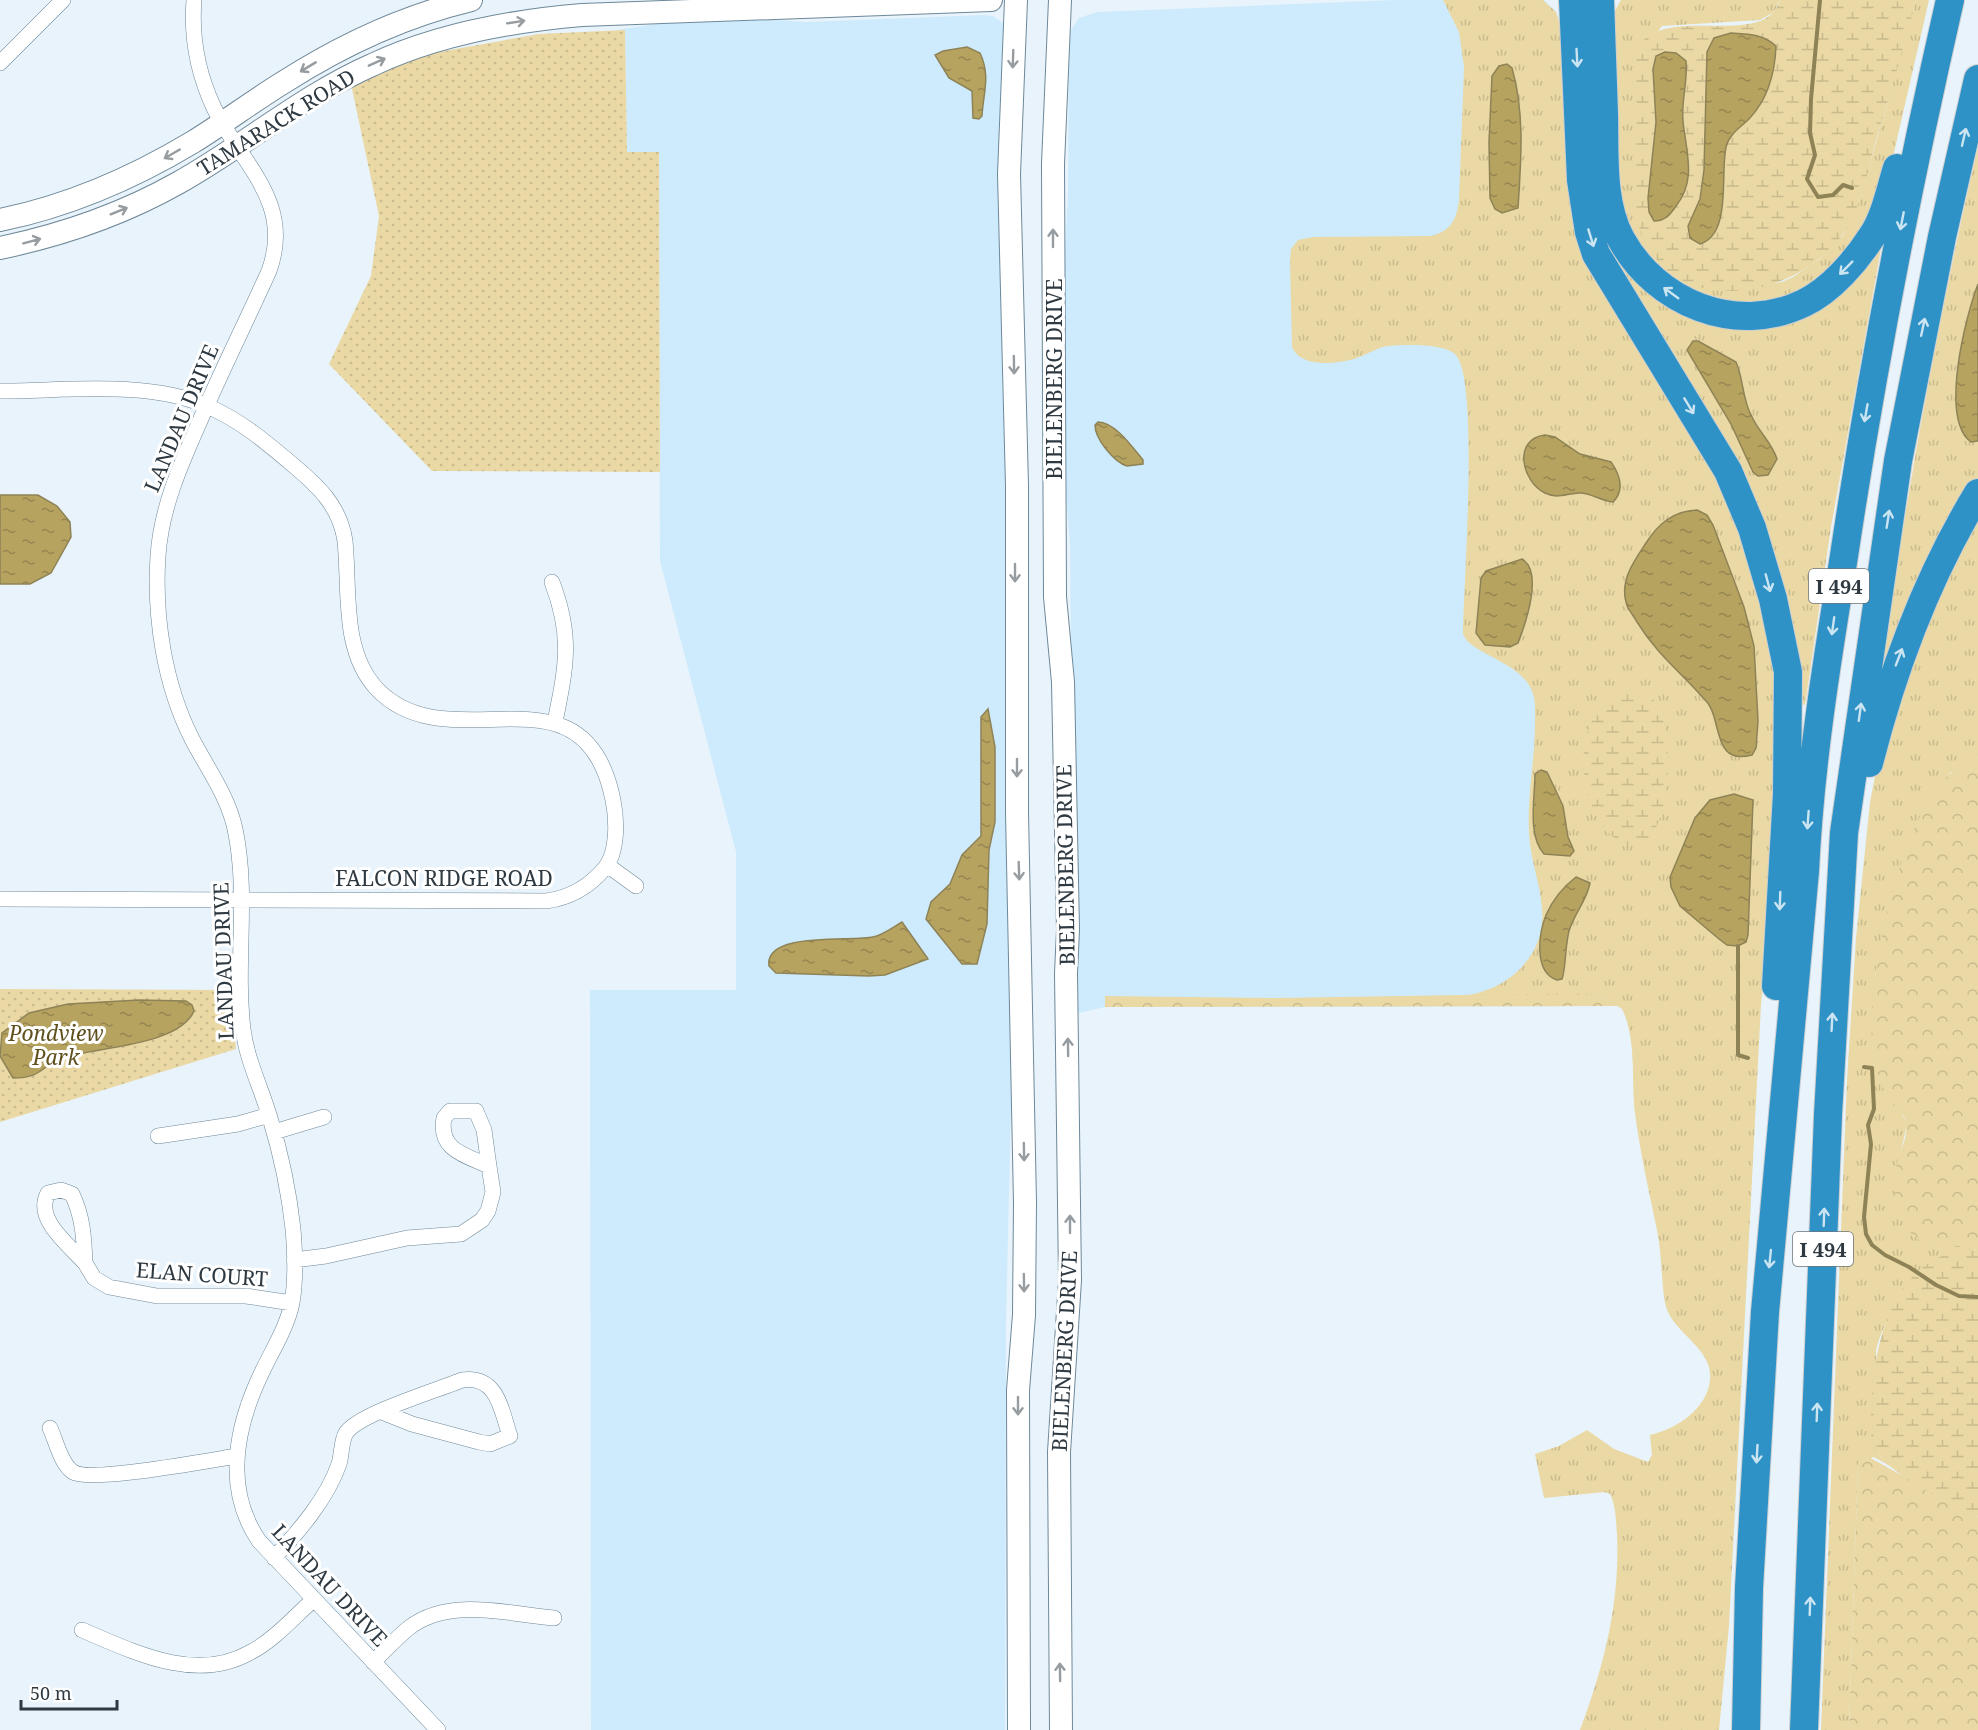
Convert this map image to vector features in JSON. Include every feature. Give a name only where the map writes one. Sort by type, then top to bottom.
[{"type":"highway","points":[[1573,0],[1581,180],[1589,232],[1596,254],[1740,496],[1763,561],[1788,672],[1787,783],[1774,1033],[1777,1180]]},
{"type":"highway","points":[[1600,0],[1608,186],[1610,207],[1621,239],[1646,272],[1687,304],[1704,310],[1745,315],[1787,309],[1804,303],[1849,266],[1874,234],[1950,0]]},
{"type":"highway","name":"I 494","points":[[1746,1730],[1764,1312],[1808,818],[1837,600],[1887,297],[1950,0]]},
{"type":"highway","name":"I 494","points":[[1804,1730],[1828,1114],[1844,832],[1875,606],[1900,450],[1939,248],[1978,79]]},
{"type":"highway","points":[[1844,832],[1868,768],[1884,702],[1900,654],[1937,569],[1978,493]]},
{"type":"highway","points":[[1727,1730],[1752,1549]]},
{"type":"highway","points":[[1807,1665],[1809,1730]]},
{"type":"street","points":[[0,63],[63,0]]},
{"type":"street","name":"LANDAU DRIVE","points":[[194,0],[194,42],[200,71],[222,124],[270,202],[275,219],[277,246],[269,271],[176,476],[163,518],[158,554],[159,622],[174,692],[190,735],[223,793],[235,826],[242,899],[243,1028],[250,1065],[274,1132],[289,1200],[294,1260],[292,1303],[283,1329],[252,1394],[237,1456],[237,1484],[241,1508],[247,1524],[274,1558],[438,1730]]},
{"type":"street","name":"TAMARACK ROAD","points":[[0,220],[46,209],[109,186],[165,158],[222,124],[284,82],[361,38],[417,15],[471,0]]},
{"type":"street","name":"TAMARACK ROAD","points":[[0,248],[64,232],[124,210],[180,182],[306,100],[369,66],[420,46],[502,24],[582,15],[991,0]]},
{"type":"street","points":[[1006,0],[1018,0]]},
{"type":"street","name":"BIELENBERG DRIVE","points":[[1018,0],[1009,174],[1017,486],[1017,801],[1025,1203],[1024,1315],[1018,1390],[1019,1730]]},
{"type":"street","name":"BIELENBERG DRIVE","points":[[1060,0],[1053,164],[1055,597],[1063,682],[1068,930],[1066,973],[1070,1258],[1067,1345],[1059,1452],[1060,1730]]},
{"type":"street","points":[[0,391],[134,390],[164,393],[207,406],[232,418],[264,439],[319,487],[333,505],[342,524],[352,638],[363,670],[387,698],[420,715],[439,718],[555,722],[584,739],[597,754],[607,775],[615,821],[614,841],[607,865],[636,886]]},
{"type":"street","points":[[552,582],[562,608],[567,644],[566,668],[555,722]]},
{"type":"street","name":"FALCON RIDGE ROAD","points":[[0,899],[546,901],[564,898],[581,890],[607,865]]},
{"type":"street","points":[[158,1136],[238,1124],[269,1115]]},
{"type":"street","points":[[274,1132],[324,1117]]},
{"type":"street","points":[[294,1260],[326,1256],[407,1238],[460,1234],[482,1220],[488,1211],[493,1192],[489,1166]]},
{"type":"street","name":"ELAN COURT","points":[[85,1263],[94,1278],[109,1287],[157,1296],[246,1296],[292,1303]]},
{"type":"street","points":[[274,1558],[300,1530],[333,1478],[339,1464],[345,1434],[358,1421],[462,1380],[473,1378],[489,1385],[495,1393],[510,1436],[490,1444],[479,1442],[412,1424],[382,1412]]},
{"type":"street","points":[[50,1428],[69,1468],[81,1476],[113,1474],[237,1456]]},
{"type":"street","points":[[82,1630],[128,1650],[168,1661],[207,1667],[250,1653],[313,1600]]},
{"type":"street","points":[[374,1662],[411,1627],[436,1613],[464,1609],[554,1618]]},
{"type":"shaded area","points":[[1395,0],[1544,0],[1556,12],[1559,20],[1620,1006],[1105,1007],[1074,1014],[1070,543],[1063,457],[1062,304],[1068,194],[1069,33],[1079,18],[1097,12]]},
{"type":"shaded area","points":[[993,16],[1007,26],[1013,1015],[1006,1323],[1005,1730],[591,1730],[590,990],[736,990],[736,852],[660,561],[659,153],[627,152],[625,30],[616,30],[676,21],[747,18],[807,22]]},
{"type":"green space","points":[[1443,0],[1543,0],[1556,12],[1560,25],[1575,202],[1709,460],[1748,549],[1776,678],[1770,902],[1761,1005],[1729,1626],[1719,1730],[1580,1730],[1603,1658],[1613,1610],[1617,1561],[1615,1508],[1610,1494],[1604,1492],[1544,1498],[1535,1454],[1559,1446],[1587,1430],[1614,1449],[1648,1462],[1652,1455],[1650,1435],[1670,1428],[1689,1416],[1703,1400],[1710,1379],[1705,1358],[1675,1323],[1665,1303],[1659,1239],[1635,1113],[1632,1046],[1622,1009],[1605,998],[1597,996],[1469,995],[1501,983],[1526,962],[1538,941],[1542,907],[1529,835],[1529,803],[1535,739],[1535,707],[1532,691],[1517,672],[1475,647],[1463,634],[1469,441],[1463,371],[1455,354],[1449,350],[1431,346],[1383,347],[1354,359],[1328,363],[1303,358],[1296,354],[1292,347],[1290,260],[1291,249],[1298,240],[1313,237],[1431,236],[1444,231],[1455,218],[1459,200],[1464,67],[1459,32]]},
{"type":"green space","points":[[1621,0],[1780,0],[1774,12],[1760,20],[1662,26],[1635,61],[1635,186],[1639,222],[1670,272],[1693,284],[1724,291],[1782,282],[1793,277],[1820,259],[1843,235],[1860,199],[1916,0],[1929,0],[1892,161],[1864,229],[1819,279],[1778,300],[1741,306],[1668,283],[1620,218],[1612,16]]},
{"type":"green space","points":[[1780,0],[1916,0],[1863,190],[1843,234],[1823,256],[1798,273],[1770,285],[1740,291],[1710,290],[1683,281],[1660,264],[1643,237],[1638,223],[1633,179],[1636,51],[1648,36],[1666,29],[1754,23],[1770,15]]},
{"type":"green space","points":[[625,30],[627,152],[659,152],[660,472],[432,471],[329,364],[371,276],[379,216],[351,84],[417,56],[539,34]]},
{"type":"green space","points":[[1978,146],[1978,485],[1890,660],[1884,659],[1925,401]]},
{"type":"green space","points":[[1883,237],[1831,527],[1805,705],[1800,704],[1781,600],[1608,246],[1621,262],[1758,322]]},
{"type":"green space","points":[[1978,507],[1978,757],[1950,773],[1901,868],[1885,923],[1875,977],[1872,1042],[1874,1059],[1886,1093],[1900,1110],[1907,1124],[1895,1178],[1935,1246],[1978,1246],[1978,1249],[1941,1260],[1912,1283],[1890,1314],[1876,1350],[1879,1455],[1895,1469],[1874,1457],[1858,1463],[1849,1730],[1821,1730],[1847,1080],[1856,938],[1870,802],[1886,720]]},
{"type":"green space","points":[[1634,693],[1646,695],[1655,702],[1662,715],[1668,756],[1664,802],[1658,822],[1650,838],[1638,846],[1620,841],[1606,830],[1595,813],[1588,794],[1584,772],[1584,751],[1588,732],[1595,716],[1613,701]]},
{"type":"green space","points":[[1978,757],[1978,1246],[1942,1247],[1924,1242],[1913,1235],[1905,1226],[1896,1203],[1895,1176],[1905,1139],[1906,1124],[1901,1112],[1886,1094],[1874,1060],[1871,1031],[1873,994],[1888,909],[1900,866],[1915,827],[1932,795],[1951,773]]},
{"type":"green space","name":"Pondview Park","points":[[0,989],[231,990],[236,1049],[0,1122]]},
{"type":"green space","points":[[1574,993],[1599,996],[1620,1006],[1105,1007],[1105,996],[1277,998]]},
{"type":"green space","points":[[1978,1249],[1978,1517],[1922,1488],[1895,1470],[1873,1445],[1871,1426],[1876,1362],[1880,1341],[1894,1303],[1918,1272],[1934,1260],[1961,1251]]},
{"type":"green space","points":[[1865,1455],[1978,1517],[1978,1730],[1849,1730],[1858,1463]]},
{"type":"water","points":[[1731,33],[1755,35],[1771,42],[1776,46],[1774,66],[1761,103],[1728,142],[1724,159],[1721,216],[1710,238],[1700,244],[1690,238],[1688,226],[1700,199],[1704,170],[1707,52],[1714,38]]},
{"type":"water","points":[[967,47],[980,53],[985,69],[986,85],[982,116],[979,119],[973,118],[972,91],[949,78],[935,55],[943,51]]},
{"type":"water","points":[[1665,52],[1676,53],[1686,61],[1683,121],[1688,155],[1688,176],[1682,196],[1672,212],[1664,219],[1654,221],[1649,212],[1648,198],[1656,122],[1653,69],[1656,56]]},
{"type":"water","points":[[1507,64],[1512,68],[1519,102],[1521,155],[1518,208],[1502,213],[1495,209],[1490,198],[1489,142],[1492,76],[1499,66]]},
{"type":"water","points":[[1978,284],[1978,441],[1971,442],[1962,430],[1957,412],[1956,390],[1962,342]]},
{"type":"water","points":[[1693,341],[1698,341],[1736,362],[1749,410],[1777,459],[1768,475],[1758,476],[1753,472],[1731,424],[1687,350]]},
{"type":"water","points":[[1098,422],[1111,426],[1123,436],[1143,460],[1143,464],[1127,466],[1111,455],[1098,437],[1095,425]]},
{"type":"water","points":[[1545,435],[1555,437],[1580,454],[1611,462],[1620,482],[1619,493],[1613,502],[1582,493],[1550,495],[1537,488],[1526,471],[1524,452],[1535,438]]},
{"type":"water","points":[[0,495],[38,495],[57,506],[70,522],[71,537],[51,573],[30,584],[0,584]]},
{"type":"water","points":[[1697,510],[1707,515],[1713,525],[1744,607],[1754,646],[1758,721],[1756,748],[1752,755],[1739,757],[1730,754],[1724,747],[1715,719],[1706,701],[1653,645],[1626,602],[1625,586],[1629,571],[1651,536],[1661,524],[1673,516]]},
{"type":"water","points":[[1522,559],[1532,575],[1532,587],[1525,624],[1518,643],[1510,647],[1485,645],[1476,633],[1481,578],[1486,571]]},
{"type":"water","points":[[988,709],[995,747],[995,822],[989,850],[987,924],[977,964],[962,964],[926,919],[931,902],[950,884],[962,855],[981,836],[981,717]]},
{"type":"water","points":[[1541,770],[1547,772],[1563,806],[1568,837],[1574,851],[1570,856],[1544,854],[1535,837],[1533,816],[1535,774]]},
{"type":"water","points":[[1734,794],[1753,800],[1748,935],[1746,942],[1738,946],[1727,945],[1680,906],[1671,887],[1670,877],[1695,818],[1710,800]]},
{"type":"water","points":[[1576,877],[1590,883],[1569,931],[1562,979],[1557,980],[1549,976],[1541,961],[1541,932],[1552,904]]},
{"type":"water","points":[[902,922],[928,959],[885,975],[869,976],[776,973],[769,966],[771,955],[780,947],[811,940],[873,937]]},
{"type":"water","points":[[139,1000],[186,1001],[192,1005],[194,1011],[185,1023],[172,1032],[135,1044],[63,1058],[30,1076],[13,1078],[0,1056],[2,1033],[29,1013],[68,1004]]},
{"type":"waterway","points":[[1820,0],[1811,99],[1810,133],[1815,155],[1807,179],[1818,197],[1833,195],[1843,185],[1852,188]]},
{"type":"waterway","points":[[1738,946],[1738,1055],[1748,1058]]},
{"type":"waterway","points":[[1864,1067],[1872,1068],[1874,1109],[1868,1125],[1871,1144],[1864,1217],[1866,1234],[1872,1245],[1885,1255],[1909,1267],[1936,1285],[1959,1296],[1978,1297]]}]
